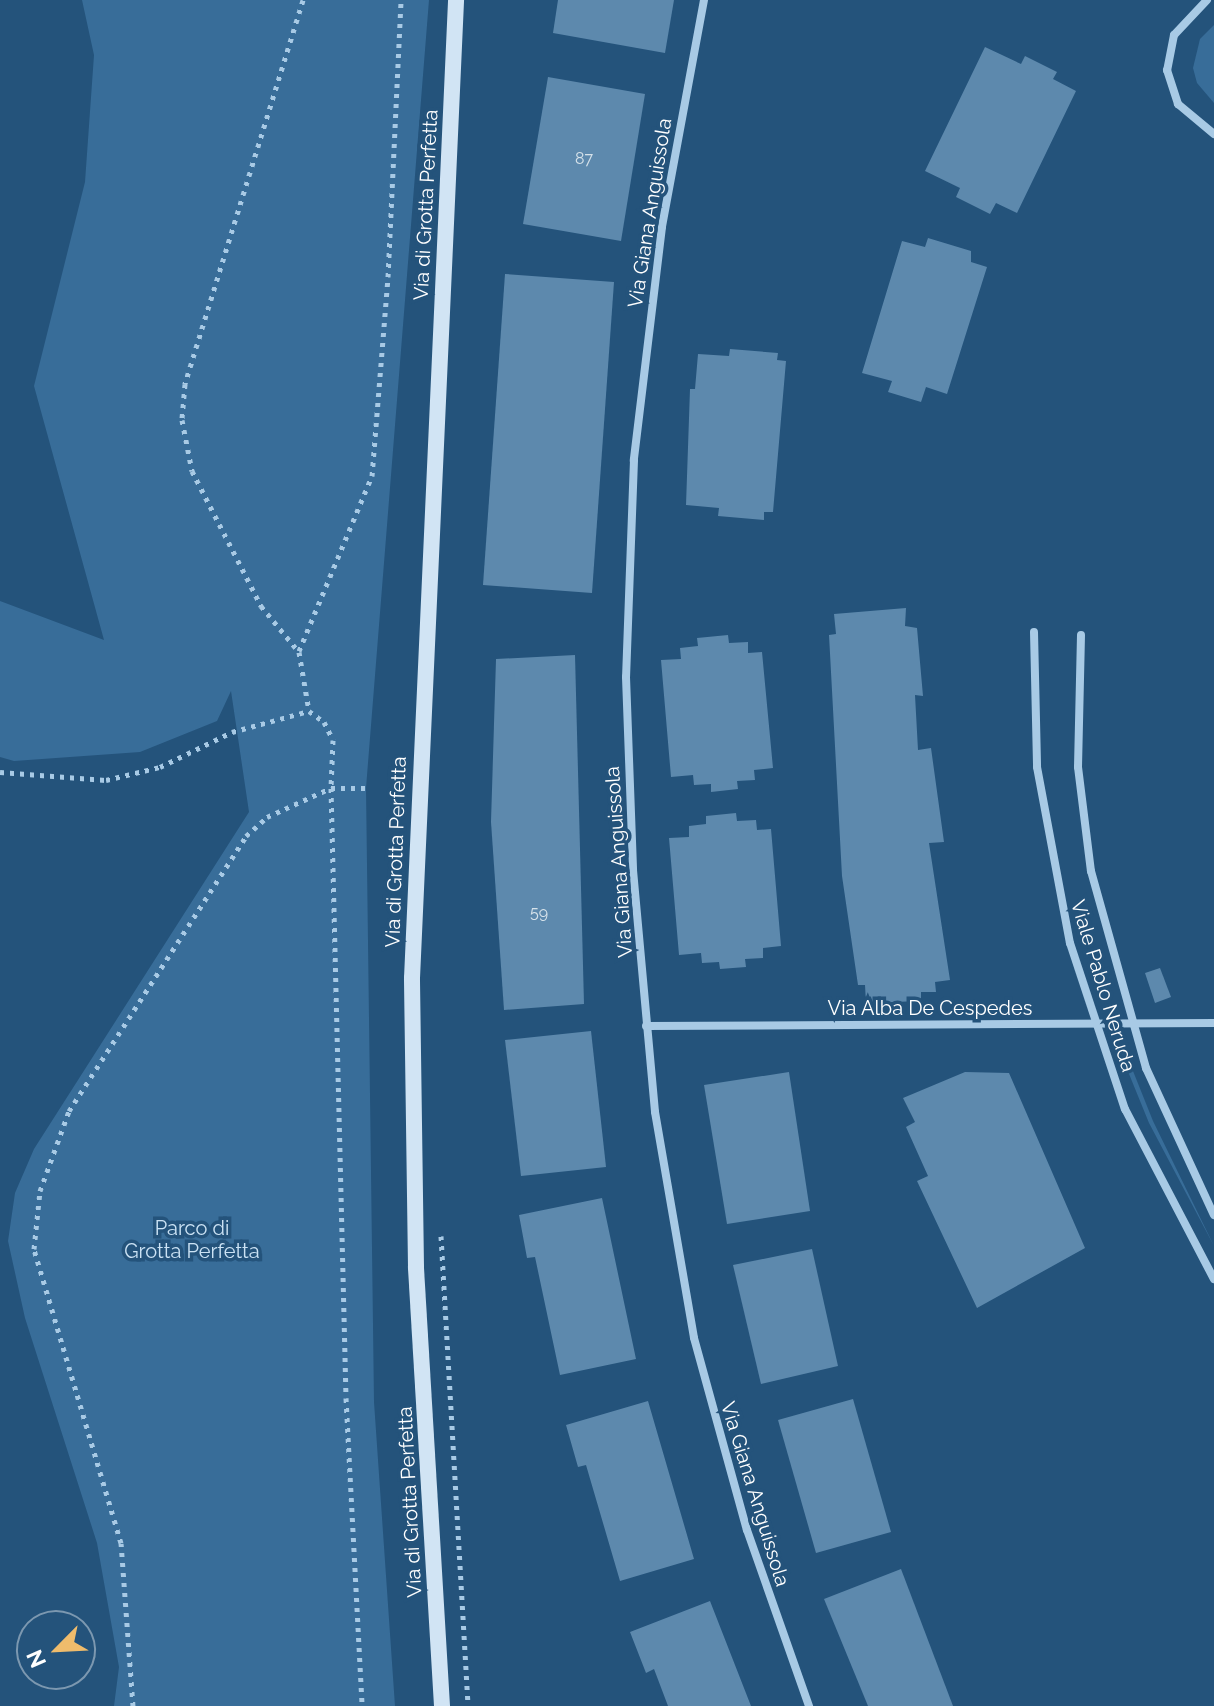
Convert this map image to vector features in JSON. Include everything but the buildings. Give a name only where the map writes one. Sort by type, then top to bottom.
[{"type":"street","name":"Via di Grotta Perfetta","points":[[442,1706],[416,1267],[412,978],[456,0]]},
{"type":"street","name":"Via Giana Anguissola","points":[[704,0],[660,241],[634,460],[627,727],[646,1026],[667,1191],[699,1362],[752,1545],[809,1706]]},
{"type":"street","points":[[1207,0],[1174,35],[1167,70],[1178,104],[1214,134]]},
{"type":"street","name":"Viale Pablo Neruda","points":[[1034,632],[1037,767],[1067,933],[1125,1109],[1214,1279]]},
{"type":"street","name":"Viale Pablo Neruda","points":[[1081,635],[1077,724],[1083,821],[1100,907],[1133,1023],[1170,1126],[1214,1215]]},
{"type":"street","name":"Via Alba De Cespedes","points":[[646,1026],[1214,1023]]},
{"type":"path","points":[[303,0],[185,384],[182,420],[192,471],[261,606],[299,652],[309,711],[324,722],[333,740],[331,788],[346,1398],[362,1706]]},
{"type":"path","points":[[299,652],[372,476],[388,277],[401,0]]},
{"type":"path","points":[[0,772],[106,780],[160,767],[232,732],[309,711]]},
{"type":"path","points":[[133,1706],[121,1543],[34,1249],[40,1191],[69,1111],[246,836],[267,817],[331,788],[366,788]]},
{"type":"path","points":[[440,1226],[468,1706]]},
{"type":"green space","name":"Parco di Grotta Perfetta","points":[[82,0],[429,0],[366,788],[374,1402],[395,1706],[114,1706],[119,1667],[97,1543],[25,1318],[8,1241],[15,1193],[34,1149],[249,812],[231,691],[217,721],[140,752],[14,761],[0,757],[0,601],[104,640],[34,386],[85,182],[94,55]]},
{"type":"green space","points":[[1214,25],[1214,103],[1197,83],[1193,68],[1200,39]]},
{"type":"green space","points":[[1121,1041],[1153,1121],[1214,1246],[1149,1123],[1116,1042]]}]
